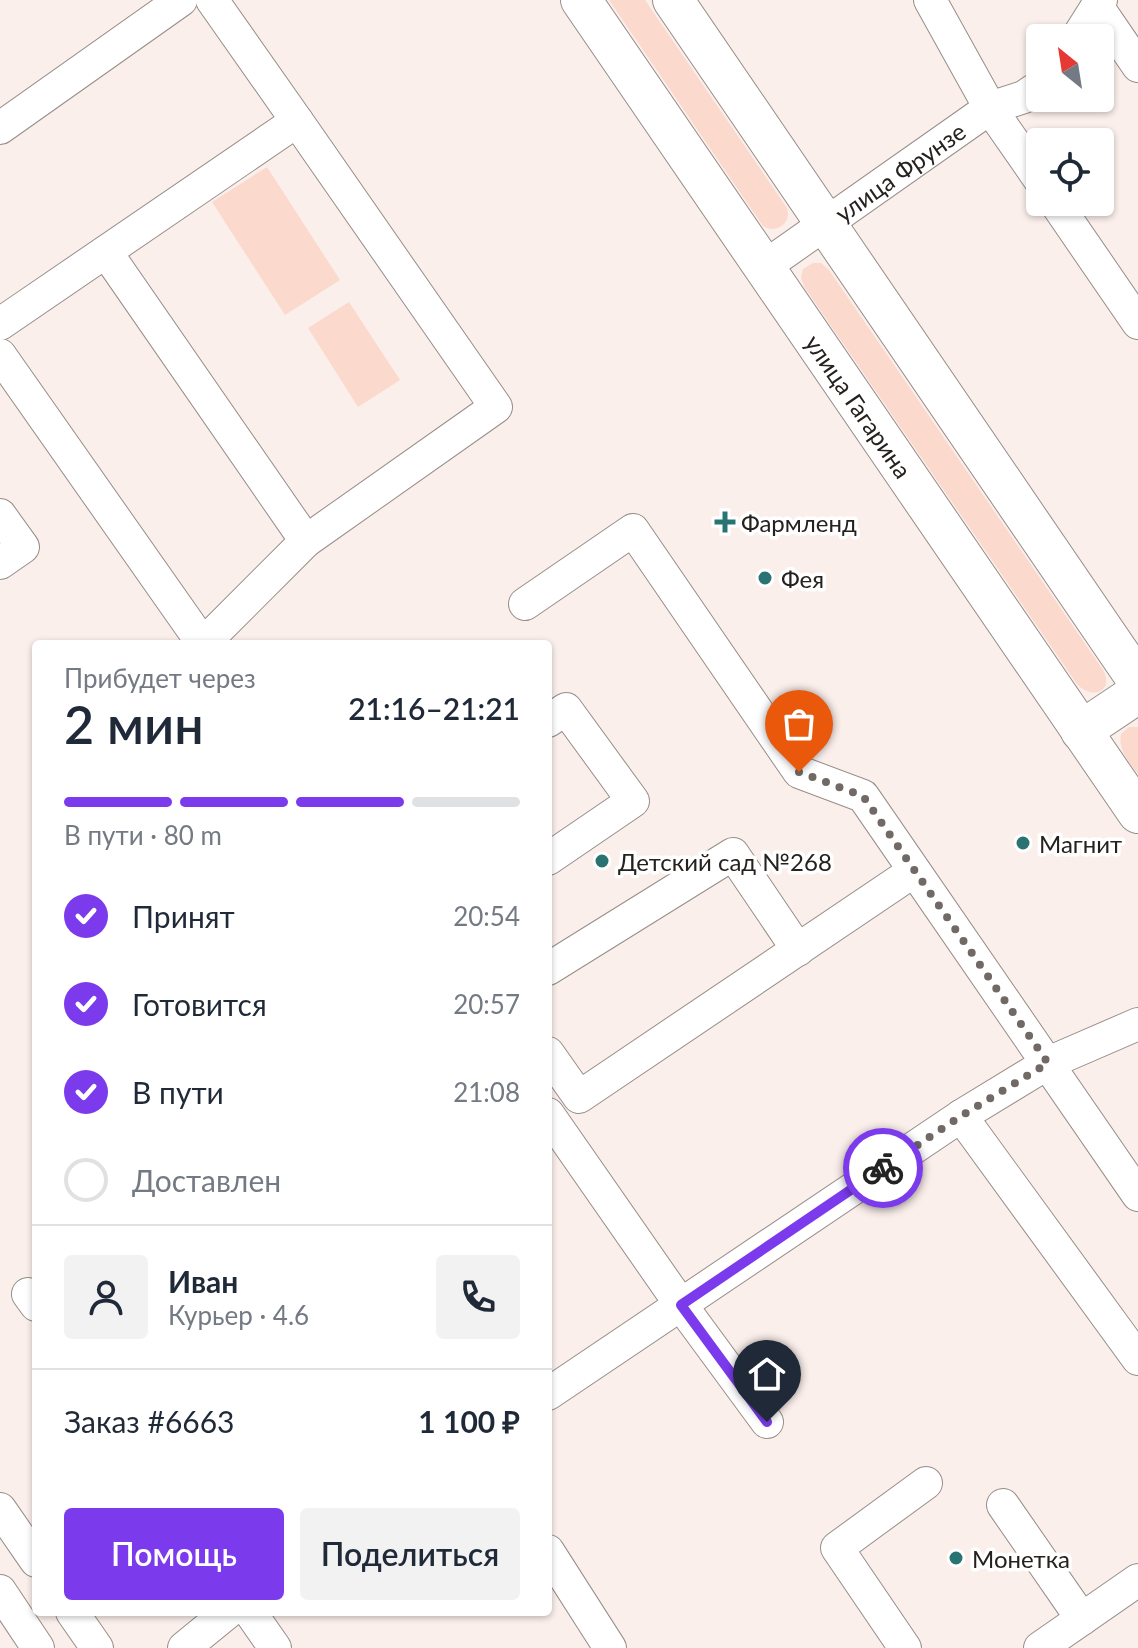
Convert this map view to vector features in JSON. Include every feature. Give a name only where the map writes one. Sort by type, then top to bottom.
[{"type":"main road","name":"улица Гагарина","points":[[581,0],[1138,813]]},
{"type":"main road","points":[[673,0],[1138,681]]},
{"type":"main road","points":[[1081,731],[1138,693]]},
{"type":"street","points":[[0,128],[181,0]]},
{"type":"street","points":[[207,640],[306,541],[496,407],[212,0]]},
{"type":"street","points":[[930,0],[990,108],[1026,160]]},
{"type":"street","points":[[1086,24],[1099,3],[1138,66]]},
{"type":"street","name":"улица Фрунзе","points":[[764,267],[990,108],[1026,96]]},
{"type":"street","points":[[0,324],[297,121]]},
{"type":"street","points":[[1065,216],[1138,323]]},
{"type":"street","points":[[106,252],[306,541]]},
{"type":"street","points":[[0,355],[200,640]]},
{"type":"street","points":[[0,515],[23,547],[0,563]]},
{"type":"street","points":[[525,604],[633,530],[799,772],[863,796],[1138,1195]]},
{"type":"street","points":[[552,718],[566,709],[633,801],[552,856]]},
{"type":"street","points":[[552,967],[733,854],[798,950]]},
{"type":"street","points":[[552,1059],[579,1097],[914,871]]},
{"type":"street","points":[[552,1391],[961,1116],[1048,1063],[1138,1024]]},
{"type":"street","points":[[961,1116],[1138,1359]]},
{"type":"street","points":[[552,1120],[767,1422]]},
{"type":"street","points":[[905,1648],[837,1548],[926,1483]]},
{"type":"street","points":[[1003,1505],[1082,1619]]},
{"type":"street","points":[[0,1509],[32,1555]]},
{"type":"street","points":[[552,1557],[610,1648]]},
{"type":"street","points":[[1040,1648],[1138,1580]]},
{"type":"street","points":[[0,1591],[38,1648]]},
{"type":"street","points":[[75,1616],[97,1648]]},
{"type":"street","points":[[184,1648],[223,1616]]},
{"type":"street","points":[[253,1616],[275,1648]]},
{"type":"shaded area","points":[[609,0],[645,0],[787,208],[787,219],[782,226],[773,229],[763,226]]},
{"type":"shaded area","points":[[267,167],[340,280],[285,315],[212,202]]},
{"type":"shaded area","points":[[813,263],[821,263],[829,270],[1103,670],[1106,684],[1100,691],[1089,692],[1077,684],[805,288],[801,278],[803,269]]},
{"type":"shaded area","points":[[349,302],[400,380],[358,407],[308,328]]},
{"type":"shaded area","points":[[1129,727],[1138,727],[1138,774],[1121,745],[1121,734]]},
{"type":"way so far","points":[[799,772],[863,796],[1048,1063],[883,1168]]},
{"type":"place","name":"Фармленд","points":[[725,522]]},
{"type":"place","name":"Фея","points":[[765,578]]},
{"type":"place","name":"Магнит","points":[[1023,843]]},
{"type":"place","name":"Детский сад №268","points":[[602,861]]},
{"type":"place","name":"Монетка","points":[[956,1558]]},
{"type":"route","points":[[767,1422],[681,1305],[883,1168]]}]
